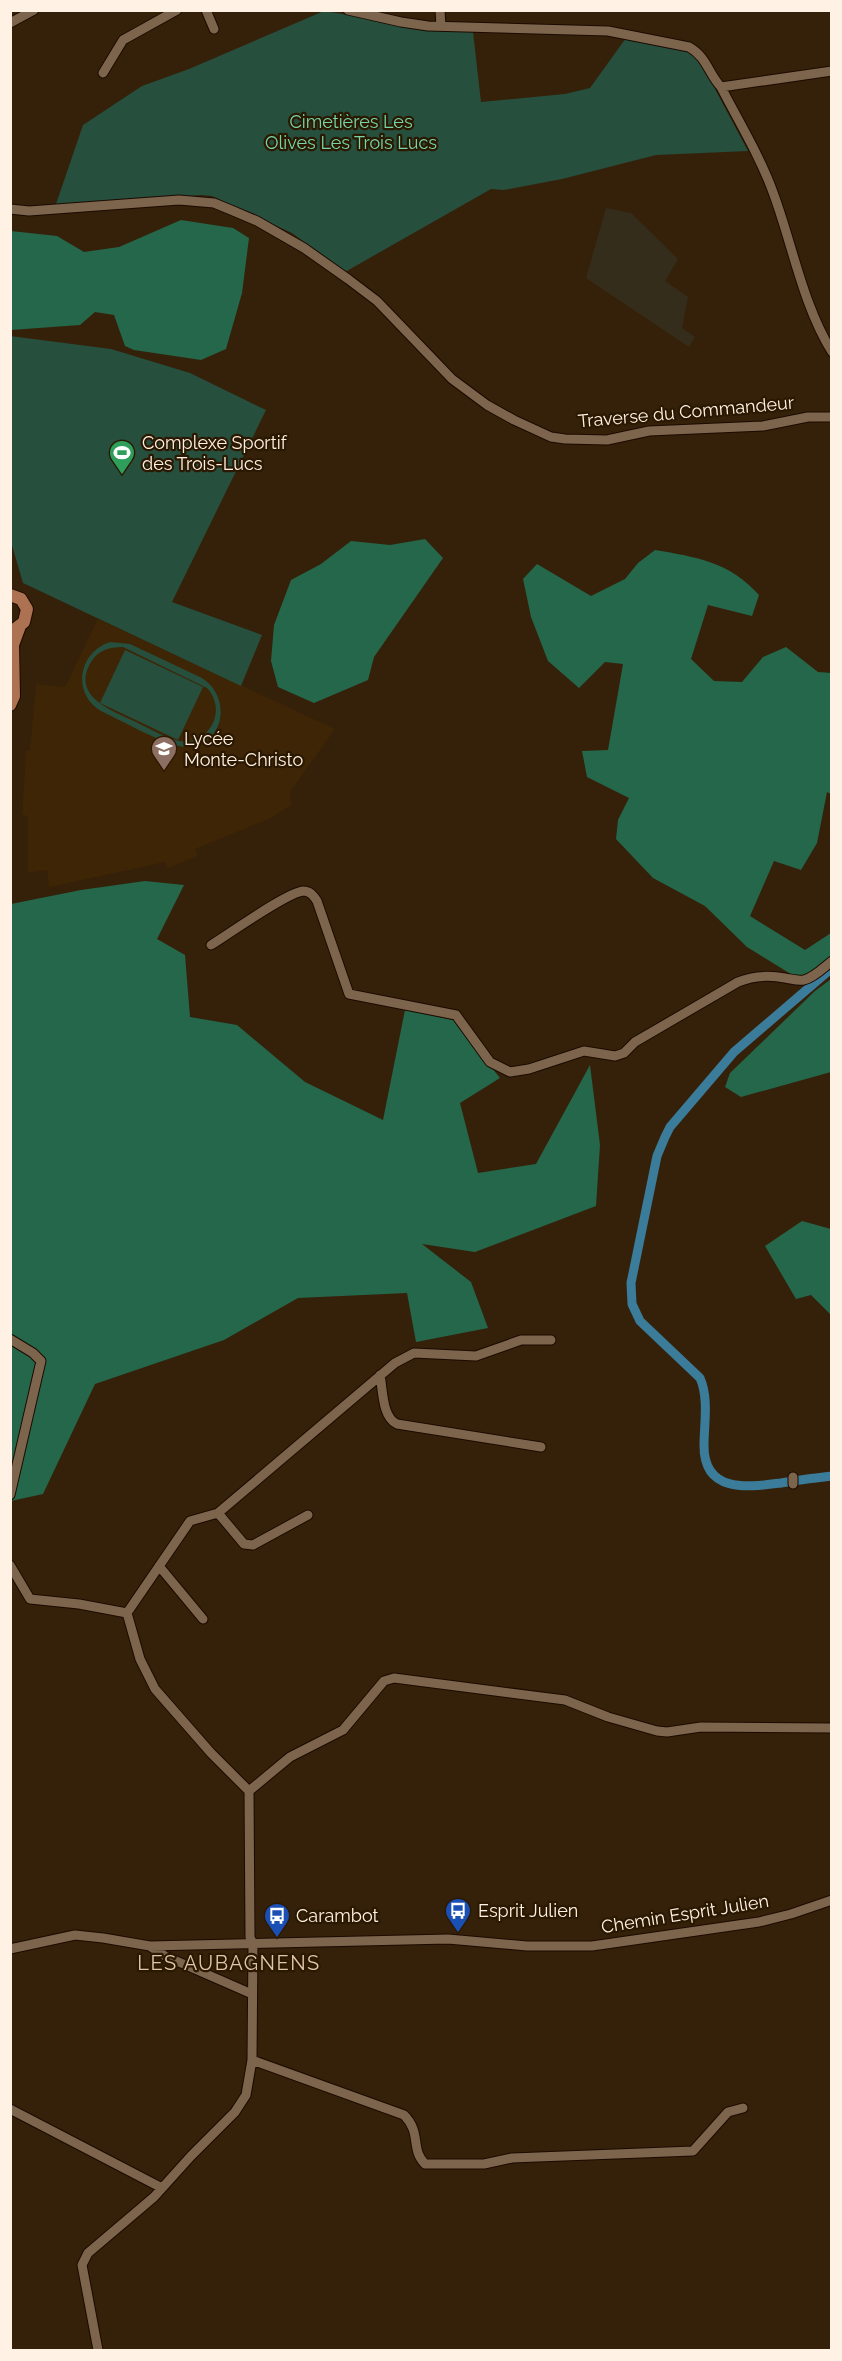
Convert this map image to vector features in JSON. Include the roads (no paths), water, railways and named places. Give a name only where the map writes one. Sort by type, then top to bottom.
[{"type":"main road","points":[[10,705],[14,696],[15,628],[27,619],[25,603],[13,594]]},
{"type":"street","points":[[10,23],[34,10]]},
{"type":"street","points":[[103,73],[123,40],[177,10]]},
{"type":"street","points":[[206,10],[214,28]]},
{"type":"street","points":[[348,10],[401,22],[441,26],[608,31],[689,47],[700,53],[715,81],[721,87],[773,192],[799,275],[824,340],[831,352]]},
{"type":"street","points":[[440,10],[441,26]]},
{"type":"street","points":[[721,87],[831,71]]},
{"type":"street","name":"Traverse du Commandeur","points":[[10,209],[28,211],[179,200],[214,203],[240,213],[304,248],[377,301],[452,379],[488,405],[551,437],[565,440],[607,440],[649,431],[770,425],[808,417],[831,417]]},
{"type":"street","points":[[211,945],[289,896],[305,891],[312,894],[317,901],[349,994],[456,1015],[490,1062],[510,1072],[529,1069],[584,1051],[615,1056],[624,1053],[635,1042],[749,977],[768,976],[804,980],[816,975],[831,961]]},
{"type":"street","points":[[10,1339],[38,1357],[41,1368],[10,1495]]},
{"type":"street","points":[[127,1613],[190,1521],[218,1513],[404,1357],[414,1353],[476,1356],[521,1340],[551,1340]]},
{"type":"street","points":[[380,1375],[387,1415],[397,1425],[541,1447]]},
{"type":"street","points":[[218,1513],[244,1544],[254,1545],[309,1515]]},
{"type":"street","points":[[10,1565],[30,1599],[80,1604],[127,1613]]},
{"type":"street","points":[[159,1566],[203,1619]]},
{"type":"street","points":[[99,2350],[82,2265],[88,2253],[154,2197],[235,2112],[246,2095],[252,2060],[253,1944],[250,1937],[249,1791],[211,1753],[154,1689],[140,1659],[127,1613]]},
{"type":"street","points":[[249,1791],[290,1757],[343,1730],[384,1681],[394,1678],[565,1700],[608,1718],[667,1732],[700,1728],[831,1728]]},
{"type":"street","name":"Chemin Esprit Julien","points":[[150,1946],[448,1939],[527,1946],[592,1946],[759,1922],[831,1900]]},
{"type":"street","points":[[10,1948],[75,1935],[150,1946],[165,1956],[252,1994]]},
{"type":"street","points":[[252,2060],[404,2115],[413,2125],[419,2158],[424,2164],[484,2164],[512,2158],[693,2151],[728,2112],[743,2108]]},
{"type":"street","points":[[10,2109],[162,2187]]},
{"type":"waterway","points":[[832,968],[734,1052],[670,1127],[657,1156],[631,1283],[632,1304],[640,1321],[700,1378],[705,1403],[706,1462],[712,1473],[720,1480],[743,1486],[769,1485],[832,1476]]},
{"type":"place","name":"Complexe Sportif des Trois-Lucs","points":[[122,476]]},
{"type":"place","name":"Lycée Monte-Christo","points":[[164,772]]},
{"type":"place","name":"Esprit Julien","points":[[458,1934]]},
{"type":"place","name":"Carambot","points":[[277,1939]]},
{"type":"district","name":"LES AUBAGNENS","points":[[229,1963]]},
{"type":"park label","name":"Cimetières Les Olives Les Trois Lucs","points":[[351,132]]}]
